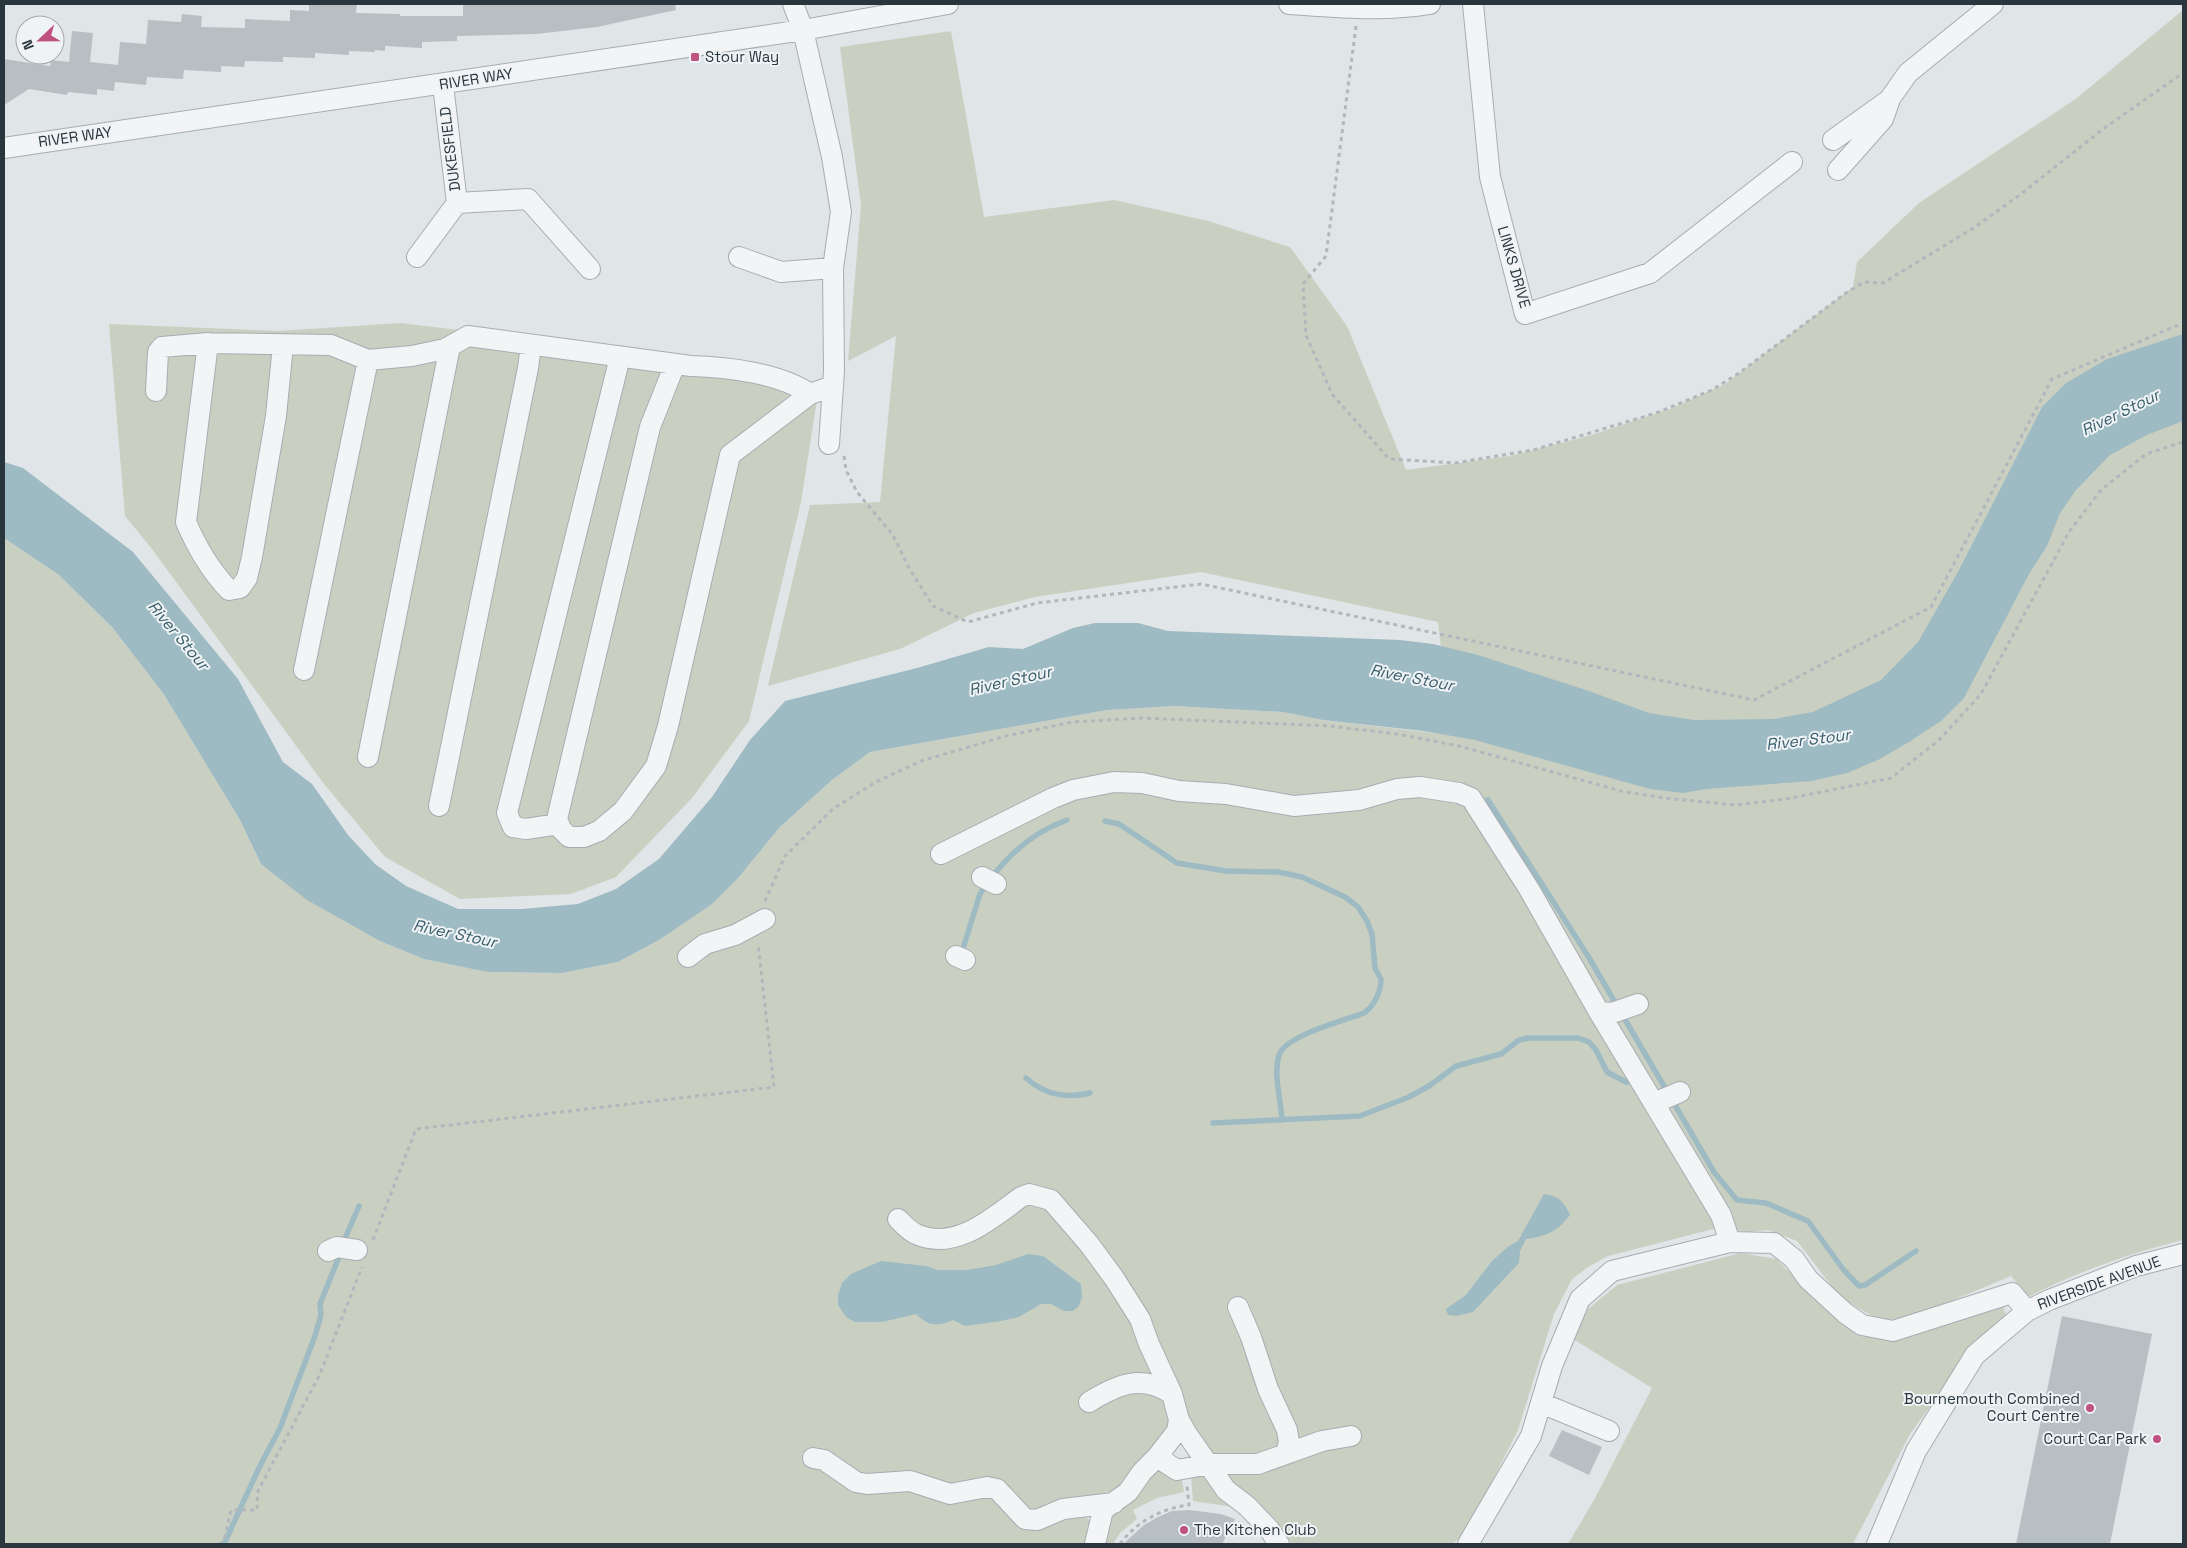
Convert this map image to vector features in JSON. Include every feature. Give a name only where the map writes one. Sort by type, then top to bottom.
[{"type":"street","points":[[793,4],[803,30],[816,96],[832,157],[841,212],[833,268],[833,378],[829,444]]},
{"type":"street","name":"RIVER WAY","points":[[4,148],[803,30],[948,4]]},
{"type":"street","points":[[1289,4],[1414,7],[1430,4]]},
{"type":"street","name":"LINKS DRIVE","points":[[1473,4],[1490,177],[1525,314],[1650,273],[1792,162]]},
{"type":"street","points":[[1838,170],[1883,119],[1889,100],[1908,73],[1993,4]]},
{"type":"street","name":"DUKESFIELD","points":[[442,84],[457,203],[528,199],[590,269]]},
{"type":"street","points":[[1833,140],[1889,100]]},
{"type":"street","points":[[417,257],[457,203]]},
{"type":"street","points":[[739,257],[781,272],[833,268]]},
{"type":"street","points":[[156,391],[158,352],[162,347],[208,343],[283,346],[331,345],[368,360],[412,356],[450,346],[468,336],[675,364],[726,367],[799,387],[810,394]]},
{"type":"street","points":[[208,343],[186,522],[195,544],[209,566],[229,590],[240,588],[244,583],[252,557],[276,416],[283,346]]},
{"type":"street","points":[[440,806],[528,368],[531,345]]},
{"type":"street","points":[[368,757],[450,346]]},
{"type":"street","points":[[559,824],[526,829],[513,827],[507,813],[620,357]]},
{"type":"street","points":[[304,670],[368,360]]},
{"type":"street","points":[[675,364],[650,427],[557,819],[569,838],[584,837],[599,831],[622,811],[656,766],[668,726],[730,455],[833,378]]},
{"type":"street","points":[[941,854],[1053,798],[1073,790],[1114,782],[1142,782],[1179,791],[1226,794],[1294,806],[1359,800],[1397,789],[1420,787],[1460,793],[1471,798],[1489,824],[1721,1215],[1730,1242]]},
{"type":"street","points":[[688,957],[705,944],[735,935],[761,921]]},
{"type":"street","points":[[1600,1012],[1612,1013],[1638,1004]]},
{"type":"street","points":[[1654,1103],[1680,1092]]},
{"type":"street","points":[[898,1219],[915,1234],[933,1238],[954,1236],[975,1230],[1020,1197],[1029,1194],[1051,1200],[1104,1264],[1140,1319],[1149,1344],[1172,1394],[1179,1420],[1210,1464],[1214,1474],[1226,1490],[1252,1512],[1279,1544]]},
{"type":"street","points":[[1468,1544],[1531,1436],[1552,1366],[1580,1299],[1612,1271],[1730,1242],[1774,1243],[1794,1259],[1808,1280],[1828,1300],[1862,1325],[1893,1331],[2012,1293],[2027,1311]]},
{"type":"street","points":[[328,1251],[337,1248],[363,1254]]},
{"type":"street","name":"RIVERSIDE AVENUE","points":[[1877,1544],[1916,1451],[1975,1355],[2027,1311],[2136,1266],[2183,1254]]},
{"type":"street","points":[[1238,1307],[1251,1337],[1268,1389],[1287,1430],[1289,1442],[1286,1453]]},
{"type":"street","points":[[1089,1402],[1115,1387],[1128,1383],[1160,1386],[1172,1394]]},
{"type":"street","points":[[1541,1403],[1609,1431]]},
{"type":"street","points":[[1095,1544],[1103,1510],[1128,1492],[1142,1472],[1158,1457],[1177,1431],[1179,1420]]},
{"type":"street","points":[[1158,1457],[1177,1470],[1210,1464],[1258,1464],[1322,1441],[1351,1436]]},
{"type":"street","points":[[813,1458],[824,1460],[856,1482],[867,1484],[910,1481],[950,1494],[987,1487],[997,1489],[1026,1519],[1037,1520],[1063,1509],[1114,1503]]},
{"type":"path","points":[[829,444],[843,447],[846,470],[857,492],[893,536],[933,606],[968,622],[1037,603],[1201,584],[1754,700],[1930,606],[2052,379],[2183,323]]},
{"type":"path","points":[[220,1544],[224,1541],[231,1510],[257,1510],[258,1491],[320,1374],[363,1254],[416,1130],[774,1087],[756,935],[761,921],[759,913],[785,856],[834,808],[876,782],[921,761],[1006,736],[1072,722],[1142,718],[1330,726],[1397,734],[1459,746],[1621,791],[1664,798],[1736,805],[1786,800],[1891,778],[1939,740],[1981,694],[2069,532],[2101,490],[2146,454],[2183,442]]},
{"type":"path","points":[[1120,1544],[1127,1535],[1147,1519],[1173,1507],[1189,1505],[1185,1470]]},
{"type":"shaded area","points":[[2183,10],[2183,1240],[2104,1264],[2065,1279],[2028,1297],[2011,1276],[1908,1319],[1877,1319],[1840,1297],[1797,1241],[1768,1230],[1749,1232],[1737,1230],[1730,1208],[1712,1210],[1717,1228],[1608,1256],[1572,1279],[1554,1314],[1518,1430],[1466,1533],[1452,1544],[1292,1544],[1284,1532],[1268,1521],[1174,1421],[1119,1495],[1066,1514],[1086,1517],[1093,1523],[1088,1544],[4,1544],[4,538],[59,575],[112,627],[163,693],[240,820],[261,864],[380,941],[424,959],[487,972],[562,973],[618,962],[659,940],[738,878],[780,827],[832,780],[870,752],[1107,710],[1174,706],[1283,712],[1323,720],[1451,735],[1438,622],[1201,572],[1035,597],[974,613],[900,649],[768,686],[810,505],[880,502],[896,336],[848,361],[861,205],[840,47],[951,31],[984,217],[1114,200],[1208,221],[1290,247],[1347,326],[1406,470],[1510,456],[1592,435],[1672,408],[1725,384],[1853,287],[1857,262],[1919,203],[2077,98]]},
{"type":"shaded area","points":[[400,323],[715,360],[806,380],[819,387],[801,502],[749,721],[692,798],[616,877],[571,894],[460,899],[385,857],[324,784],[152,549],[125,516],[109,324],[278,331]]},
{"type":"shaded area","points":[[1741,1253],[1776,1259],[1802,1284],[1865,1333],[2002,1303],[2007,1319],[1971,1351],[1910,1434],[1853,1544],[1568,1544],[1594,1500],[1652,1388],[1573,1339],[1588,1309],[1617,1285]]},
{"type":"shaded area","points":[[1158,1467],[1182,1479],[1184,1492],[1157,1498],[1133,1510],[1137,1519],[1120,1533],[1113,1544],[1098,1544],[1101,1527]]},
{"type":"shaded area","points":[[1202,1471],[1240,1508],[1193,1501],[1191,1476]]},
{"type":"water","name":"River Stour","points":[[2183,334],[2183,421],[2147,435],[2110,455],[2076,490],[2060,513],[2047,546],[2029,574],[1964,698],[1941,721],[1909,742],[1878,760],[1847,773],[1812,781],[1706,789],[1683,793],[1650,789],[1475,740],[1423,731],[1323,720],[1283,712],[1174,706],[1107,710],[870,752],[832,780],[780,827],[738,878],[712,904],[659,940],[618,962],[562,973],[487,972],[424,959],[380,941],[307,900],[261,864],[240,820],[163,693],[112,627],[59,575],[4,538],[4,462],[23,468],[133,552],[238,679],[283,762],[312,784],[348,835],[375,864],[406,886],[458,909],[522,909],[578,904],[616,889],[659,859],[712,797],[750,740],[785,701],[917,668],[989,647],[1023,649],[1073,628],[1095,623],[1138,623],[1168,631],[1400,640],[1433,644],[1478,655],[1589,691],[1649,713],[1694,720],[1774,719],[1813,712],[1881,680],[1918,642],[1959,570],[2042,407],[2066,383],[2107,359]]},
{"type":"water","points":[[1544,1194],[1560,1200],[1570,1215],[1551,1232],[1526,1239],[1520,1251],[1519,1263],[1473,1312],[1457,1316],[1448,1315],[1446,1309],[1466,1295],[1492,1261],[1509,1246],[1518,1241]]},
{"type":"water","points":[[1028,1254],[1043,1256],[1081,1284],[1082,1297],[1079,1306],[1073,1311],[1064,1311],[1051,1304],[1041,1304],[1019,1317],[965,1326],[953,1320],[942,1324],[933,1324],[916,1314],[882,1322],[855,1322],[846,1317],[838,1305],[838,1295],[842,1283],[851,1274],[881,1261],[926,1266],[937,1270],[967,1270],[996,1265]]},
{"type":"building","points":[[309,4],[357,4],[356,13],[400,14],[400,16],[463,16],[463,4],[675,4],[676,10],[597,27],[536,34],[457,36],[457,41],[422,42],[422,48],[385,46],[385,51],[349,51],[349,55],[315,53],[315,58],[283,57],[283,62],[245,61],[244,67],[221,66],[221,72],[184,70],[183,79],[147,77],[146,85],[115,82],[114,91],[97,89],[97,95],[68,92],[67,95],[29,89],[4,105],[4,59],[15,61],[15,65],[65,65],[65,62],[69,62],[72,31],[93,33],[90,62],[118,65],[120,42],[146,44],[148,20],[181,22],[182,14],[202,16],[201,27],[245,28],[245,19],[290,21],[290,10],[309,11]]},
{"type":"building","name":"Bournemouth Combined Court Centre","points":[[2062,1316],[2152,1334],[2110,1544],[2016,1544]]},
{"type":"building","points":[[1562,1430],[1602,1447],[1589,1475],[1549,1456]]},
{"type":"building","name":"The Kitchen Club","points":[[1189,1510],[1221,1514],[1235,1519],[1222,1544],[1123,1544],[1144,1525],[1158,1517],[1172,1511]]},
{"type":"waterway","points":[[1488,800],[1588,956],[1714,1172],[1737,1200],[1766,1203],[1808,1221],[1843,1269],[1859,1286],[1865,1285],[1916,1251]]},
{"type":"waterway","points":[[992,877],[1016,850],[1025,843],[1045,830],[1067,820]]},
{"type":"waterway","points":[[1105,821],[1119,824],[1177,863],[1226,871],[1278,872],[1302,877],[1345,897],[1358,907],[1367,921],[1372,934],[1375,968],[1381,979],[1378,994],[1374,1003],[1364,1013],[1304,1035],[1292,1041],[1284,1048],[1279,1055],[1277,1063],[1282,1120]]},
{"type":"waterway","points":[[961,955],[980,894],[986,884]]},
{"type":"waterway","points":[[1213,1123],[1360,1116],[1409,1097],[1429,1086],[1456,1066],[1501,1054],[1519,1040],[1528,1038],[1578,1038],[1589,1042],[1596,1050],[1607,1072],[1626,1082],[1636,1081]]},
{"type":"waterway","points":[[1026,1078],[1040,1088],[1056,1094],[1081,1095],[1090,1093]]},
{"type":"waterway","points":[[343,1243],[359,1206]]},
{"type":"waterway","points":[[224,1544],[259,1468],[280,1428],[315,1336],[321,1315],[320,1304],[341,1252]]},
{"type":"place","name":"Stour Way","points":[[695,57]]},
{"type":"place","name":"Bournemouth Combined Court Centre","points":[[2090,1408]]},
{"type":"place","name":"Court Car Park","points":[[2157,1439]]},
{"type":"place","name":"The Kitchen Club","points":[[1184,1530]]}]
